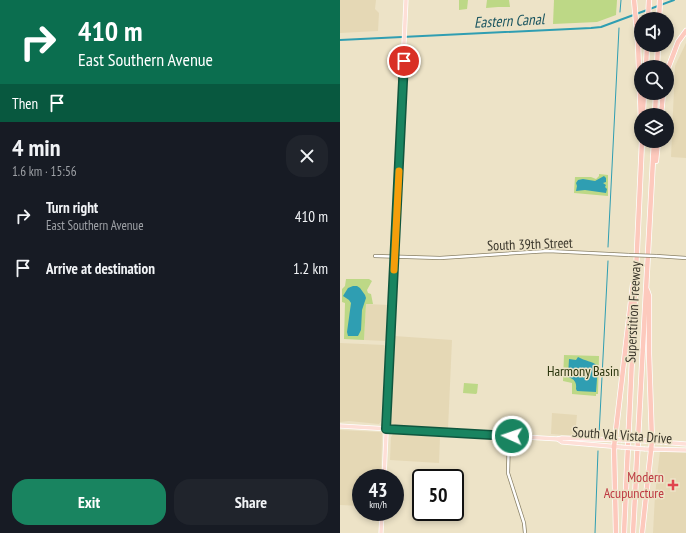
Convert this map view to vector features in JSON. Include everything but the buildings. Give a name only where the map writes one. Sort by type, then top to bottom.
[{"type":"highway","points":[[648,12],[649,0]]},
{"type":"highway","points":[[660,0],[660,12]]},
{"type":"highway","points":[[634,2],[637,25],[640,108]]},
{"type":"highway","points":[[671,60],[678,42],[686,31]]},
{"type":"highway","name":"Superstition Freeway","points":[[624,533],[642,148]]},
{"type":"highway","points":[[651,198],[654,148]]},
{"type":"highway","points":[[651,198],[657,148]]},
{"type":"highway","name":"Superstition Freeway","points":[[633,533],[651,198]]},
{"type":"highway","points":[[616,533],[614,439],[637,250]]},
{"type":"highway","points":[[642,533],[652,449],[648,348],[648,296],[646,284]]},
{"type":"main road","points":[[384,469],[406,0]]},
{"type":"main road","name":"South Val Vista Drive","points":[[340,426],[558,439],[614,439],[686,444]]},
{"type":"main road","name":"South Val Vista Drive","points":[[558,439],[562,442],[614,447],[686,450]]},
{"type":"main road","points":[[381,533],[382,521]]},
{"type":"street","name":"South 39th Street","points":[[374,256],[440,258],[548,251],[686,258]]},
{"type":"street","points":[[509,436],[508,474],[524,523],[525,533]]},
{"type":"shaded area","points":[[340,0],[376,0],[375,9],[379,13],[378,31],[340,33]]},
{"type":"shaded area","points":[[686,43],[686,158],[671,157],[671,148],[674,148],[673,108],[675,66]]},
{"type":"shaded area","points":[[366,304],[389,305],[387,339],[385,341],[364,340]]},
{"type":"shaded area","points":[[394,336],[452,340],[448,429],[392,426],[390,424]]},
{"type":"shaded area","points":[[340,343],[384,345],[386,347],[381,421],[379,424],[349,421],[340,422]]},
{"type":"shaded area","points":[[552,413],[577,415],[575,436],[551,434]]},
{"type":"shaded area","points":[[340,430],[382,433],[381,469],[352,469],[352,506],[340,505]]},
{"type":"shaded area","points":[[393,434],[440,437],[439,463],[390,460],[391,437]]},
{"type":"shaded area","points":[[660,451],[686,452],[686,533],[653,533],[655,495]]},
{"type":"green space","points":[[459,0],[468,0],[467,9],[459,10]]},
{"type":"green space","points":[[487,0],[509,0],[510,7],[486,8]]},
{"type":"green space","points":[[554,0],[617,0],[616,15],[597,22],[553,24]]},
{"type":"green space","points":[[599,174],[608,175],[608,196],[574,193],[575,177],[591,177],[596,179]]},
{"type":"green space","points":[[346,279],[369,279],[372,281],[367,290],[368,293],[371,294],[373,304],[366,304],[364,340],[344,339],[345,303],[342,302],[342,289],[345,286]]},
{"type":"green space","name":"Harmony Basin","points":[[564,355],[599,356],[598,394],[596,394],[596,396],[572,394],[572,383],[563,381]]},
{"type":"green space","points":[[464,383],[478,384],[477,393],[463,393]]},
{"type":"water","points":[[604,176],[606,178],[606,182],[603,183],[606,185],[606,193],[585,190],[576,191],[576,183],[578,180],[583,179],[595,181]]},
{"type":"water","points":[[353,286],[360,288],[366,298],[362,310],[361,330],[358,336],[348,336],[347,332],[351,303],[343,296],[348,288]]},
{"type":"water","name":"Harmony Basin","points":[[578,357],[598,366],[596,392],[577,391],[575,381],[568,377],[569,359],[576,360]]},
{"type":"waterway","points":[[620,12],[621,0]]},
{"type":"waterway","name":"Eastern Canal","points":[[340,40],[601,27],[674,0]]},
{"type":"waterway","points":[[608,247],[619,28]]},
{"type":"waterway","points":[[599,435],[608,261]]},
{"type":"waterway","points":[[595,533],[598,451]]},
{"type":"slow traffic","points":[[394,270],[399,171]]},
{"type":"place","name":"Modern Acupuncture","points":[[673,485]]},
{"type":"route","points":[[404,61],[386,429],[512,436]]}]
